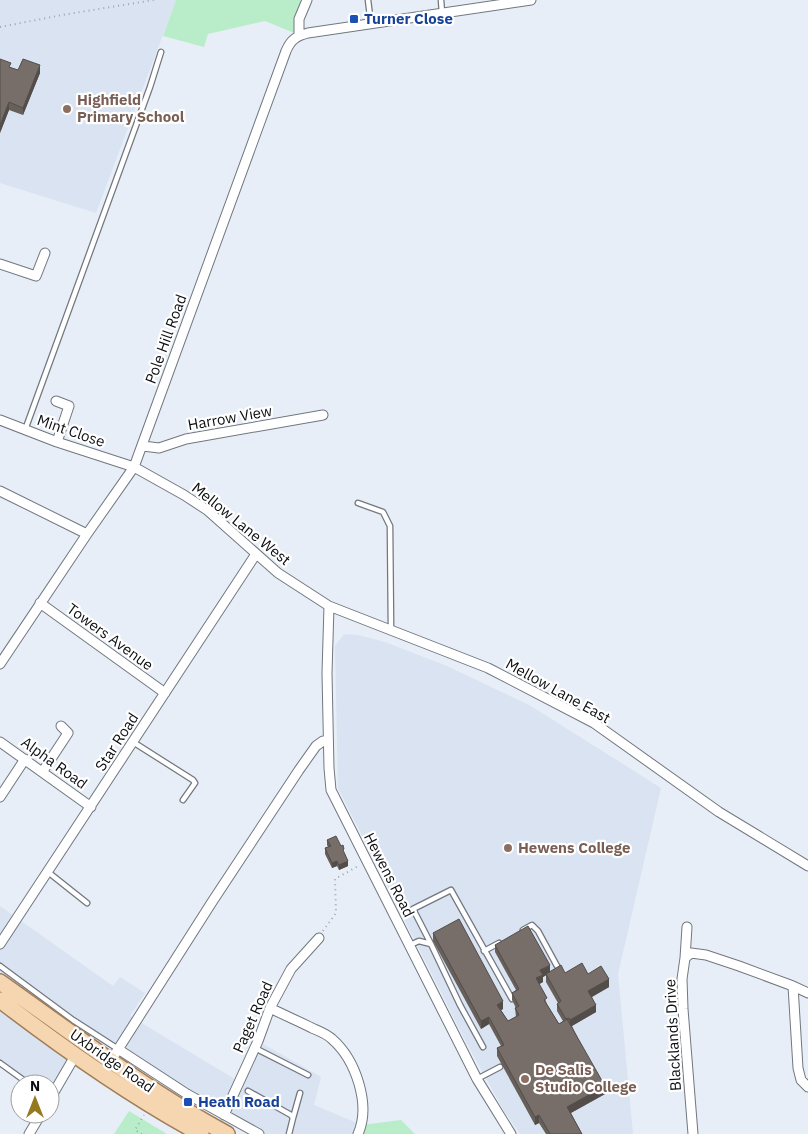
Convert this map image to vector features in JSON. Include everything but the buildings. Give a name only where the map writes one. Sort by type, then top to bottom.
[{"type":"main road","name":"Uxbridge Road","points":[[0,982],[110,1062],[190,1114],[227,1134]]},
{"type":"main road","name":"Uxbridge Road","points":[[0,1000],[75,1056],[149,1104],[201,1134]]},
{"type":"street","name":"Pole Hill Road","points":[[0,664],[134,467],[286,51],[291,40],[299,36],[299,19],[308,0]]},
{"type":"street","points":[[299,36],[504,2],[531,0]]},
{"type":"street","points":[[0,264],[36,276],[45,253]]},
{"type":"street","points":[[56,401],[69,406],[57,442]]},
{"type":"street","name":"Harrow View","points":[[142,446],[159,448],[186,439],[323,415]]},
{"type":"street","name":"Mint Close","points":[[0,420],[57,442],[134,467]]},
{"type":"street","name":"Mellow Lane West","points":[[134,467],[207,510],[278,573],[329,606]]},
{"type":"street","points":[[0,491],[87,534]]},
{"type":"street","name":"Star Road","points":[[0,944],[256,554]]},
{"type":"street","name":"Towers Avenue","points":[[40,604],[165,693]]},
{"type":"street","name":"Mellow Lane East","points":[[329,606],[488,668],[594,723],[719,812],[808,866]]},
{"type":"street","name":"Hewens Road","points":[[329,606],[327,673],[331,790],[408,946],[477,1079],[512,1134]]},
{"type":"street","points":[[43,772],[68,733],[61,726]]},
{"type":"street","points":[[110,1062],[299,770],[316,746],[328,740]]},
{"type":"street","name":"Alpha Road","points":[[0,742],[91,807]]},
{"type":"street","points":[[0,797],[25,759]]},
{"type":"street","points":[[685,958],[688,926]]},
{"type":"street","name":"Paget Road","points":[[224,1114],[255,1048],[270,1008],[291,969],[319,938]]},
{"type":"street","name":"Blacklands Drive","points":[[693,1134],[683,1009],[682,979],[685,958],[690,953],[706,956],[793,986]]},
{"type":"street","points":[[808,993],[793,986],[798,1068],[801,1080],[808,1088]]},
{"type":"street","points":[[270,1008],[331,1038],[345,1052],[358,1081],[364,1102],[362,1125],[358,1134]]},
{"type":"street","points":[[118,1049],[187,1094],[254,1133]]},
{"type":"street","points":[[60,1082],[75,1056]]},
{"type":"lane","points":[[368,0],[371,24]]},
{"type":"lane","points":[[440,0],[442,13]]},
{"type":"lane","points":[[25,430],[150,88],[161,52]]},
{"type":"lane","points":[[358,503],[383,512],[390,526],[391,629]]},
{"type":"lane","points":[[133,742],[193,780],[195,783],[183,800]]},
{"type":"lane","points":[[48,872],[87,903]]},
{"type":"lane","points":[[483,1047],[413,910],[451,890],[512,999]]},
{"type":"lane","points":[[516,934],[532,925],[538,931],[557,966]]},
{"type":"lane","points":[[408,946],[419,941],[431,944]]},
{"type":"lane","points":[[484,951],[500,942]]},
{"type":"lane","points":[[0,966],[72,1020],[118,1049]]},
{"type":"lane","points":[[255,1048],[308,1075]]},
{"type":"lane","points":[[0,1063],[15,1074]]},
{"type":"lane","points":[[477,1079],[500,1067]]},
{"type":"lane","points":[[248,1091],[291,1115],[293,1118]]},
{"type":"lane","points":[[288,1134],[300,1093]]},
{"type":"path","points":[[0,27],[154,0]]},
{"type":"path","points":[[319,938],[336,913],[335,879],[366,861]]},
{"type":"path","points":[[142,1134],[136,1130],[149,1104]]},
{"type":"shaded area","name":"Highfield Primary School","points":[[0,0],[176,0],[96,213],[0,183]]},
{"type":"shaded area","name":"Hewens College","points":[[344,634],[358,635],[385,642],[447,666],[531,706],[661,788],[618,974],[633,1134],[520,1134],[504,1111],[467,1044],[338,788],[335,646]]},
{"type":"shaded area","points":[[0,906],[113,986],[120,977],[145,993],[130,1016],[238,1081],[258,1041],[321,1077],[314,1105],[362,1125],[358,1134],[264,1134],[93,1034],[60,1084],[60,1074],[15,1074],[0,1063]]},
{"type":"green space","points":[[176,0],[307,0],[299,35],[265,21],[208,34],[204,47],[163,36]]},
{"type":"green space","points":[[129,1111],[167,1134],[114,1134]]},
{"type":"green space","points":[[401,1120],[415,1134],[358,1134],[362,1125]]},
{"type":"place","name":"Turner Close","points":[[354,19]]},
{"type":"place","name":"Highfield Primary School","points":[[67,109]]},
{"type":"place","name":"Hewens College","points":[[508,848]]},
{"type":"place","name":"De Salis Studio College","points":[[525,1079]]},
{"type":"place","name":"Heath Road","points":[[188,1102]]}]
